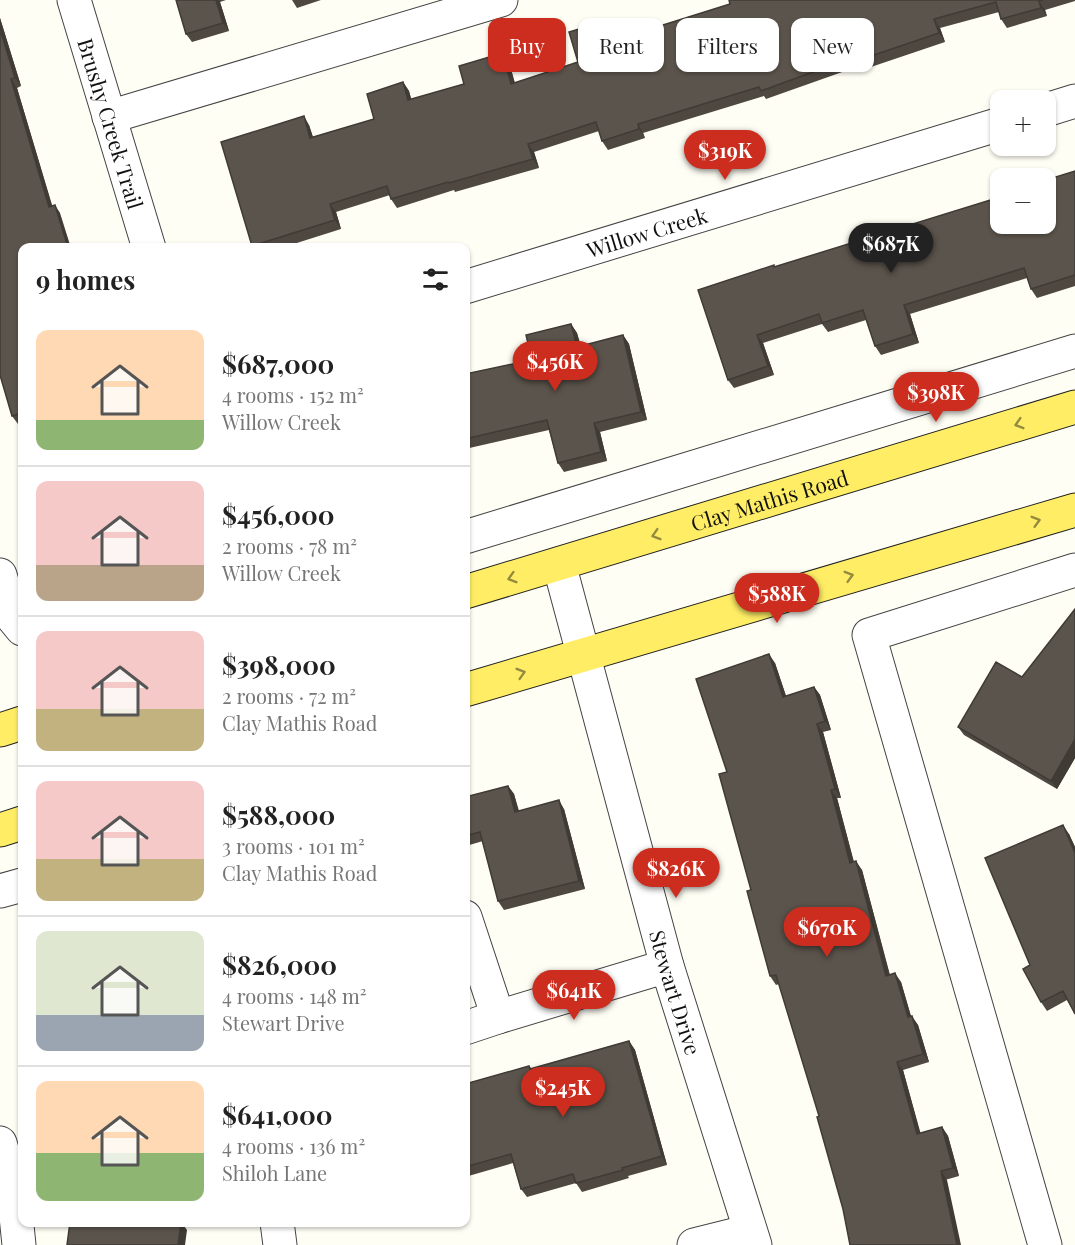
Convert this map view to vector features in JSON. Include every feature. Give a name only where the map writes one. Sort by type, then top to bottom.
[{"type":"main road","name":"Clay Mathis Road","points":[[470,591],[1075,407]]},
{"type":"main road","points":[[470,688],[1075,510]]},
{"type":"main road","points":[[0,730],[18,724]]},
{"type":"main road","points":[[0,830],[18,824]]},
{"type":"street","name":"Brushy Creek Trail","points":[[74,0],[147,243]]},
{"type":"street","points":[[109,117],[501,0]]},
{"type":"street","points":[[1056,107],[1075,101]]},
{"type":"street","name":"Willow Creek","points":[[470,285],[990,127]]},
{"type":"street","points":[[470,535],[1075,351]]},
{"type":"street","name":"Stewart Drive","points":[[559,564],[667,966],[752,1238]]},
{"type":"street","points":[[1045,1245],[869,635],[1075,570]]},
{"type":"street","points":[[0,575],[13,618],[18,624]]},
{"type":"street","points":[[0,891],[18,886]]},
{"type":"street","points":[[470,932],[498,1017]]},
{"type":"street","points":[[470,1026],[667,966]]},
{"type":"street","points":[[0,1143],[13,1187],[19,1245]]},
{"type":"street","points":[[278,1227],[280,1245]]},
{"type":"street","points":[[694,1245],[752,1238]]},
{"type":"building","points":[[176,0],[216,0],[223,23],[186,34]]},
{"type":"building","points":[[729,0],[1043,0],[1039,1],[1041,8],[1001,19],[996,2],[934,19],[939,33],[874,55],[874,18],[791,18],[791,72],[813,72],[761,91],[759,87],[638,124],[639,129],[602,141],[596,122],[528,144],[533,159],[391,199],[387,186],[330,204],[335,220],[262,243],[251,243],[221,142],[304,116],[310,138],[374,119],[367,94],[403,82],[408,100],[464,84],[459,66],[488,57],[488,72],[508,72],[511,84],[548,72],[566,72],[566,66],[578,62],[578,72],[664,72],[664,25],[676,21],[676,72],[779,72],[779,18],[685,18],[730,4]]},
{"type":"building","points":[[0,29],[15,78],[11,79],[49,207],[55,205],[66,243],[18,243],[18,414],[12,416],[0,375]]},
{"type":"building","points":[[578,29],[578,62],[569,32]]},
{"type":"building","points":[[1075,171],[1075,275],[1031,289],[1024,268],[904,305],[913,334],[875,346],[863,310],[822,323],[819,314],[757,335],[768,366],[728,380],[698,290],[990,200],[990,234],[1056,234],[1056,177]]},
{"type":"building","points":[[571,324],[577,347],[623,335],[641,412],[594,423],[601,452],[558,463],[547,420],[470,438],[470,373],[532,360],[526,335]]},
{"type":"building","points":[[1075,609],[1075,739],[1051,781],[958,727],[996,662],[1022,677]]},
{"type":"building","points":[[769,654],[783,697],[814,687],[825,721],[817,724],[835,789],[831,790],[850,863],[856,861],[886,976],[895,973],[908,1017],[912,1016],[923,1054],[897,1062],[917,1134],[942,1127],[953,1168],[941,1171],[957,1245],[850,1245],[843,1209],[817,1117],[819,1116],[776,975],[770,976],[747,891],[751,890],[719,774],[727,772],[696,679]]},
{"type":"building","points":[[508,786],[515,812],[559,800],[579,881],[498,901],[480,832],[470,835],[470,796]]},
{"type":"building","points":[[1063,825],[1075,853],[1075,1014],[1063,991],[1041,1002],[1023,969],[1030,965],[985,858]]},
{"type":"building","points":[[629,1041],[662,1156],[576,1183],[573,1174],[521,1189],[511,1154],[470,1166],[470,1083],[529,1066],[530,1069]]},
{"type":"building","points":[[69,1227],[180,1227],[178,1245],[67,1245]]}]
